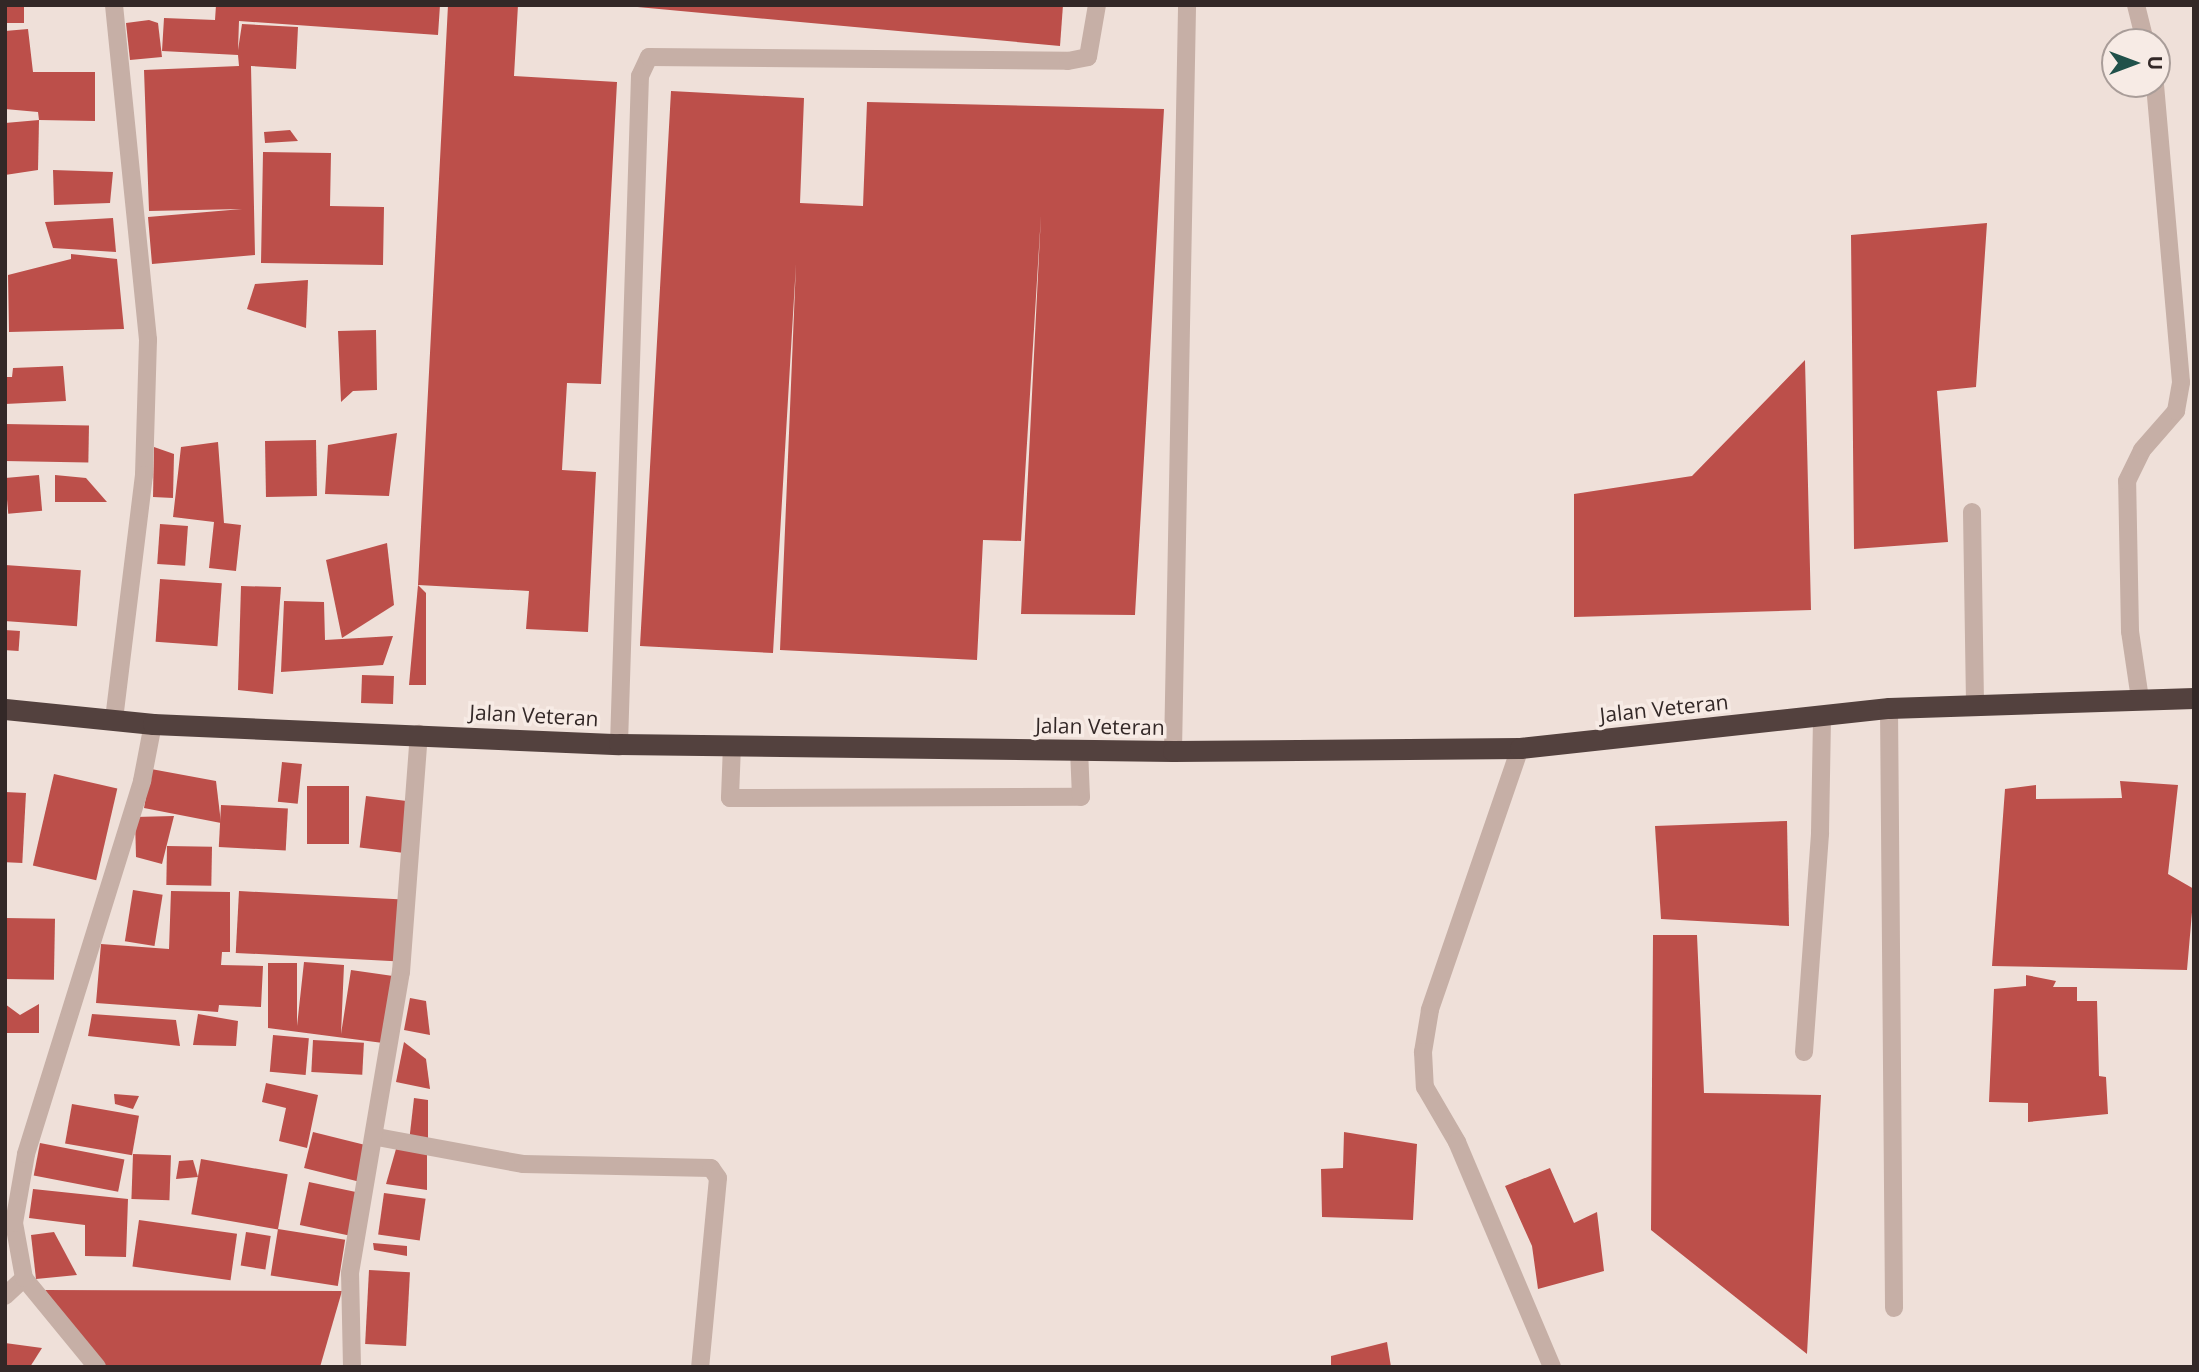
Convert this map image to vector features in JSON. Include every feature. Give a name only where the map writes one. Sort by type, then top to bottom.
[{"type":"highway","name":"Jalan Veteran","points":[[5,709],[153,724],[619,744],[1173,751],[1520,748],[1889,708],[2194,698]]},
{"type":"street","points":[[114,5],[148,383],[114,720]]},
{"type":"street","points":[[619,744],[640,76],[649,57],[1068,61],[1088,57],[1097,5]]},
{"type":"street","points":[[1173,751],[1187,5]]},
{"type":"street","points":[[2136,5],[2142,28]]},
{"type":"street","points":[[2140,699],[2130,631],[2127,481],[2142,450],[2176,411],[2181,383],[2156,98]]},
{"type":"street","points":[[1972,512],[1975,705]]},
{"type":"street","points":[[1889,708],[1894,1308]]},
{"type":"street","points":[[1804,1052],[1820,833],[1822,715]]},
{"type":"street","points":[[97,1367],[23,1278],[14,1223],[26,1154],[142,781],[153,724]]},
{"type":"street","points":[[352,1367],[350,1273],[377,1138],[401,972],[419,734]]},
{"type":"street","points":[[732,745],[730,798],[1081,797],[1079,750]]},
{"type":"street","points":[[1520,748],[1430,1010],[1423,1052],[1425,1087],[1457,1142],[1552,1367]]},
{"type":"street","points":[[377,1138],[523,1164],[711,1168],[718,1178],[701,1367]]},
{"type":"street","points":[[5,1296],[23,1278]]},
{"type":"building","points":[[5,5],[24,5],[24,23],[5,23]]},
{"type":"building","points":[[216,5],[440,5],[438,35],[239,21],[238,50],[242,24],[298,27],[296,69],[251,66],[255,255],[152,264],[148,217],[242,209],[149,211],[144,70],[239,66],[238,55],[162,51],[164,18],[215,20]]},
{"type":"building","points":[[448,5],[518,5],[514,76],[617,82],[601,384],[567,383],[562,470],[596,472],[588,632],[526,629],[529,591],[418,585]]},
{"type":"building","points":[[616,5],[1063,5],[1060,46]]},
{"type":"building","points":[[149,20],[158,23],[162,57],[130,60],[126,23]]},
{"type":"building","points":[[28,29],[33,72],[95,72],[95,121],[39,120],[38,112],[5,109],[5,31]]},
{"type":"building","points":[[671,91],[804,98],[800,203],[863,206],[867,102],[1164,109],[1135,615],[1021,614],[1041,215],[1021,541],[983,540],[977,660],[780,650],[796,264],[773,653],[640,646]]},
{"type":"building","points":[[39,120],[38,170],[5,175],[5,123]]},
{"type":"building","points":[[290,130],[298,141],[265,143],[264,132]]},
{"type":"building","points":[[263,152],[331,153],[330,206],[384,207],[383,265],[261,263]]},
{"type":"building","points":[[53,170],[113,172],[110,203],[54,205]]},
{"type":"building","points":[[113,218],[116,252],[53,248],[45,222]]},
{"type":"building","points":[[1987,223],[1976,387],[1937,391],[1948,542],[1854,549],[1851,235]]},
{"type":"building","points":[[71,254],[117,259],[124,329],[9,332],[8,275],[71,259]]},
{"type":"building","points":[[308,280],[306,328],[247,309],[255,284]]},
{"type":"building","points":[[376,330],[377,390],[353,391],[341,402],[338,331]]},
{"type":"building","points":[[1805,360],[1811,610],[1574,617],[1574,494],[1692,476]]},
{"type":"building","points":[[63,366],[66,401],[5,404],[5,377],[12,377],[13,368]]},
{"type":"building","points":[[5,424],[89,425],[88,462],[5,461]]},
{"type":"building","points":[[397,433],[389,496],[325,494],[328,445]]},
{"type":"building","points":[[316,440],[317,496],[266,497],[265,441]]},
{"type":"building","points":[[218,442],[224,523],[241,525],[236,571],[209,568],[214,522],[173,517],[181,447]]},
{"type":"building","points":[[154,447],[174,454],[173,498],[153,497]]},
{"type":"building","points":[[39,475],[42,511],[8,514],[5,478]]},
{"type":"building","points":[[55,475],[86,478],[107,502],[55,502]]},
{"type":"building","points":[[160,524],[188,526],[185,566],[157,564]]},
{"type":"building","points":[[387,543],[394,605],[342,638],[326,560]]},
{"type":"building","points":[[5,565],[81,570],[77,626],[5,621]]},
{"type":"building","points":[[160,579],[222,583],[217,646],[156,642]]},
{"type":"building","points":[[418,585],[426,593],[426,685],[409,685]]},
{"type":"building","points":[[241,586],[281,587],[273,694],[238,690]]},
{"type":"building","points":[[284,601],[324,602],[325,640],[393,636],[383,665],[281,672]]},
{"type":"building","points":[[5,630],[20,631],[19,651],[5,650]]},
{"type":"building","points":[[362,675],[394,676],[393,704],[361,703]]},
{"type":"building","points":[[282,762],[302,764],[298,804],[278,802]]},
{"type":"building","points":[[151,769],[216,781],[221,823],[144,808]]},
{"type":"building","points":[[54,774],[117,789],[96,880],[33,866]]},
{"type":"building","points":[[2120,781],[2178,785],[2168,874],[2194,889],[2187,970],[1992,966],[2005,789],[2036,785],[2036,799],[2122,798]]},
{"type":"building","points":[[307,786],[349,786],[349,844],[307,844]]},
{"type":"building","points":[[5,792],[26,793],[22,863],[5,862]]},
{"type":"building","points":[[366,796],[409,801],[402,853],[360,848]]},
{"type":"building","points":[[221,805],[288,809],[286,850],[219,847]]},
{"type":"building","points":[[174,816],[162,864],[136,857],[135,817]]},
{"type":"building","points":[[1787,821],[1789,926],[1661,919],[1655,826]]},
{"type":"building","points":[[167,846],[212,847],[211,886],[166,885]]},
{"type":"building","points":[[133,890],[163,895],[154,946],[125,941]]},
{"type":"building","points":[[171,891],[230,892],[230,952],[222,952],[221,965],[263,966],[261,1007],[219,1005],[218,1012],[96,1003],[101,944],[169,949]]},
{"type":"building","points":[[239,891],[403,900],[400,961],[236,953]]},
{"type":"building","points":[[5,918],[55,919],[54,980],[5,979]]},
{"type":"building","points":[[1653,935],[1697,935],[1704,1093],[1821,1095],[1807,1354],[1651,1230]]},
{"type":"building","points":[[304,962],[344,965],[341,1034],[351,970],[393,976],[383,1043],[268,1028],[268,963],[297,963],[297,1026]]},
{"type":"building","points":[[2026,975],[2056,981],[2053,987],[2077,987],[2077,1001],[2097,1001],[2099,1076],[2106,1077],[2108,1114],[2028,1122],[2028,1103],[1989,1102],[1994,989],[2026,986]]},
{"type":"building","points":[[410,998],[426,1001],[430,1035],[404,1030]]},
{"type":"building","points":[[5,1004],[20,1015],[39,1004],[39,1033],[5,1033]]},
{"type":"building","points":[[92,1014],[176,1020],[180,1046],[88,1036]]},
{"type":"building","points":[[198,1014],[238,1021],[236,1046],[193,1045]]},
{"type":"building","points":[[273,1035],[309,1038],[306,1075],[270,1072]]},
{"type":"building","points":[[313,1040],[364,1043],[362,1075],[311,1072]]},
{"type":"building","points":[[404,1042],[426,1059],[430,1089],[396,1082]]},
{"type":"building","points":[[266,1083],[318,1095],[307,1148],[279,1141],[286,1108],[262,1102]]},
{"type":"building","points":[[114,1094],[139,1096],[133,1109],[115,1104]]},
{"type":"building","points":[[414,1098],[428,1100],[428,1143],[409,1142]]},
{"type":"building","points":[[72,1104],[139,1116],[132,1155],[65,1143]]},
{"type":"building","points":[[313,1132],[368,1146],[359,1182],[304,1168]]},
{"type":"building","points":[[1344,1132],[1417,1144],[1413,1220],[1322,1217],[1321,1169],[1343,1168]]},
{"type":"building","points":[[40,1143],[124,1159],[118,1192],[34,1175]]},
{"type":"building","points":[[396,1149],[427,1153],[427,1190],[386,1184]]},
{"type":"building","points":[[133,1154],[171,1155],[169,1200],[131,1199]]},
{"type":"building","points":[[201,1159],[288,1174],[278,1229],[191,1214]]},
{"type":"building","points":[[193,1160],[198,1177],[176,1179],[179,1161]]},
{"type":"building","points":[[1550,1168],[1574,1223],[1597,1212],[1604,1271],[1538,1289],[1532,1246],[1505,1186]]},
{"type":"building","points":[[309,1182],[363,1193],[354,1236],[300,1225]]},
{"type":"building","points":[[33,1189],[128,1199],[126,1257],[85,1256],[85,1225],[29,1218]]},
{"type":"building","points":[[384,1193],[426,1199],[420,1240],[378,1235]]},
{"type":"building","points":[[139,1220],[237,1234],[230,1280],[132,1267]]},
{"type":"building","points":[[278,1229],[345,1240],[338,1286],[271,1275]]},
{"type":"building","points":[[54,1232],[77,1275],[36,1279],[31,1235]]},
{"type":"building","points":[[246,1232],[271,1236],[265,1269],[241,1266]]},
{"type":"building","points":[[373,1243],[407,1246],[407,1256],[374,1250]]},
{"type":"building","points":[[369,1270],[410,1272],[406,1346],[365,1344]]},
{"type":"building","points":[[45,1290],[342,1291],[320,1367],[102,1367]]},
{"type":"building","points":[[1387,1342],[1391,1367],[1331,1367],[1331,1356]]},
{"type":"building","points":[[5,1343],[42,1348],[30,1367],[5,1367]]}]
